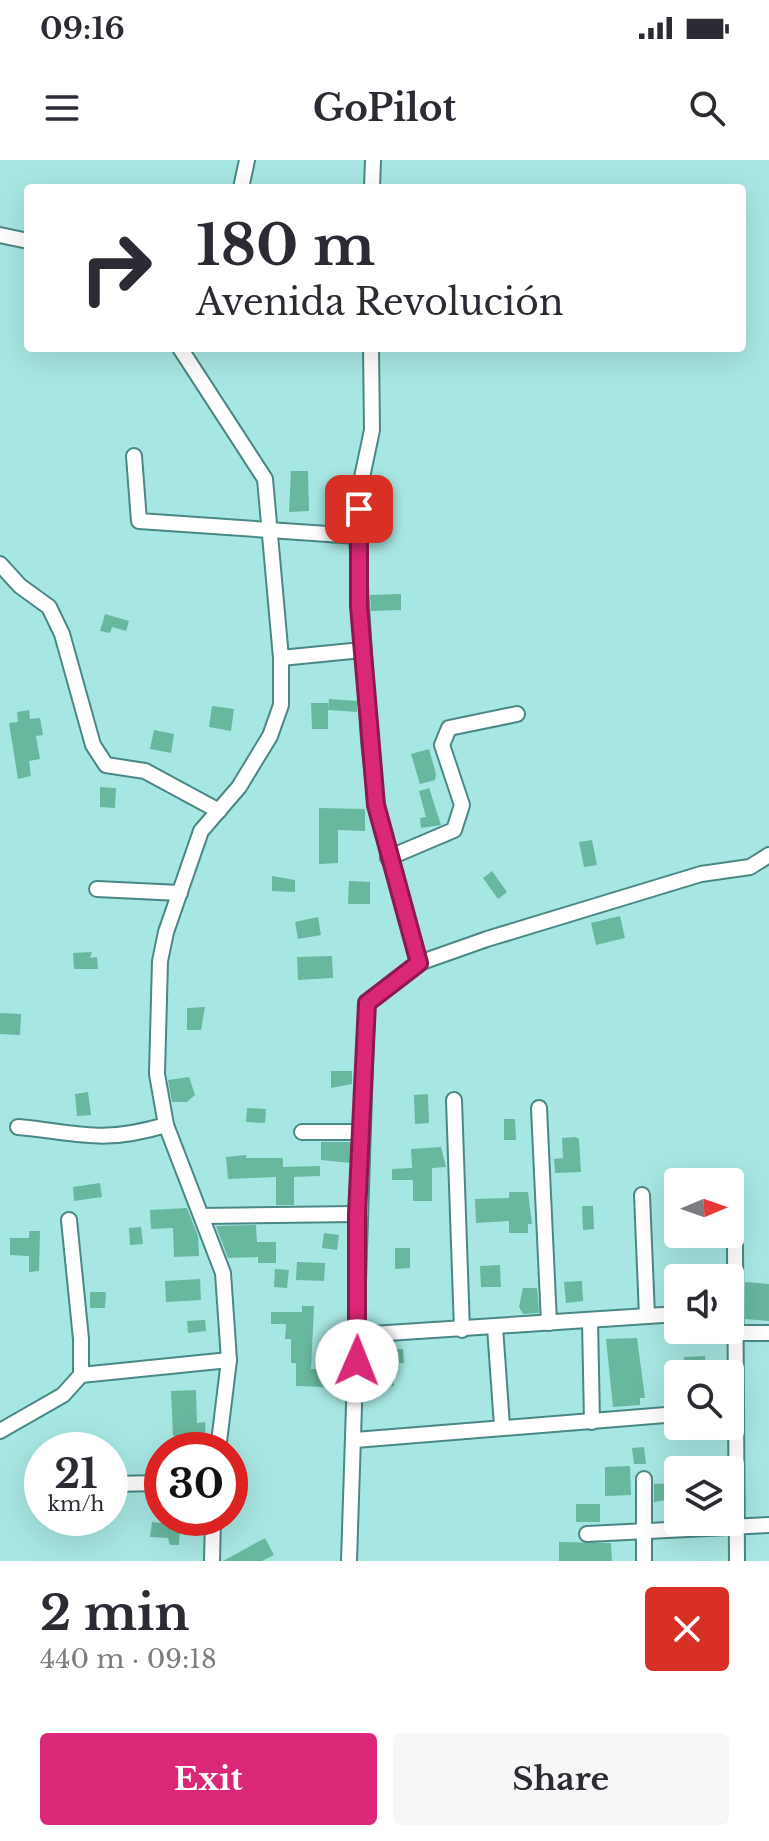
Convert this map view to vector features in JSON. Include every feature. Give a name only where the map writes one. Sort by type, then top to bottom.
[{"type":"street","points":[[242,184],[247,160]]},
{"type":"street","points":[[372,184],[373,160]]},
{"type":"street","points":[[0,235],[24,240]]},
{"type":"street","points":[[183,352],[265,479],[281,658],[281,705],[270,736],[257,762],[201,831],[160,961],[157,1074],[166,1125],[223,1273],[229,1360],[220,1432]]},
{"type":"street","points":[[371,352],[372,430],[361,482],[357,536],[362,650],[376,805],[419,963]]},
{"type":"street","points":[[134,456],[139,521],[357,536]]},
{"type":"street","points":[[0,564],[20,586],[49,607],[62,634],[93,745],[106,765],[145,771],[219,811]]},
{"type":"street","points":[[281,658],[362,650]]},
{"type":"street","points":[[388,858],[454,830],[462,805],[442,745],[449,728],[517,714]]},
{"type":"street","points":[[349,1561],[355,1440],[357,1214],[367,1003],[419,963],[487,939],[701,874],[750,867],[769,855]]},
{"type":"street","points":[[97,889],[180,893]]},
{"type":"street","points":[[454,1100],[462,1330]]},
{"type":"street","points":[[539,1108],[549,1323]]},
{"type":"street","points":[[18,1127],[95,1139],[130,1136],[166,1125]]},
{"type":"street","points":[[302,1132],[363,1132]]},
{"type":"street","points":[[642,1195],[647,1316]]},
{"type":"street","points":[[203,1216],[357,1214]]},
{"type":"street","points":[[0,1431],[63,1395],[81,1375],[81,1339],[69,1220]]},
{"type":"street","points":[[357,1335],[664,1315]]},
{"type":"street","points":[[590,1320],[592,1422]]},
{"type":"street","points":[[495,1327],[502,1426]]},
{"type":"street","points":[[744,1333],[769,1333]]},
{"type":"street","points":[[81,1375],[229,1360]]},
{"type":"street","points":[[355,1440],[664,1415]]},
{"type":"street","points":[[644,1479],[644,1561]]},
{"type":"street","points":[[744,1527],[769,1525]]},
{"type":"street","points":[[587,1534],[664,1529]]},
{"type":"street","points":[[212,1561],[213,1536]]},
{"type":"street","points":[[736,1536],[737,1561]]},
{"type":"building","points":[[291,471],[308,471],[309,511],[289,512]]},
{"type":"building","points":[[401,594],[401,610],[371,611],[370,595]]},
{"type":"building","points":[[105,614],[129,621],[126,631],[112,627],[110,633],[100,631]]},
{"type":"building","points":[[329,699],[357,701],[357,712],[328,710]]},
{"type":"building","points":[[311,703],[328,703],[328,729],[312,729]]},
{"type":"building","points":[[212,706],[234,709],[231,731],[209,727]]},
{"type":"building","points":[[29,710],[30,719],[40,718],[43,735],[36,736],[40,759],[29,761],[31,776],[18,779],[9,723],[18,722],[17,712]]},
{"type":"building","points":[[154,730],[174,734],[171,753],[150,749]]},
{"type":"building","points":[[429,749],[435,780],[420,784],[411,754]]},
{"type":"building","points":[[100,787],[116,788],[115,808],[100,807]]},
{"type":"building","points":[[429,788],[441,825],[421,828],[420,818],[426,817],[419,791]]},
{"type":"building","points":[[319,808],[365,809],[365,831],[338,830],[338,863],[319,864]]},
{"type":"building","points":[[592,840],[597,865],[584,867],[579,842]]},
{"type":"building","points":[[492,871],[507,892],[498,899],[483,878]]},
{"type":"building","points":[[272,876],[295,880],[295,892],[272,891]]},
{"type":"building","points":[[349,881],[370,882],[370,904],[348,904]]},
{"type":"building","points":[[620,916],[625,938],[596,945],[591,923]]},
{"type":"building","points":[[318,917],[321,935],[298,939],[295,922]]},
{"type":"building","points":[[92,952],[90,958],[97,957],[98,969],[74,969],[73,953]]},
{"type":"building","points":[[332,956],[333,978],[298,980],[297,957]]},
{"type":"building","points":[[205,1007],[201,1030],[187,1030],[187,1008]]},
{"type":"building","points":[[0,1013],[21,1014],[20,1035],[0,1034]]},
{"type":"building","points":[[331,1071],[352,1071],[352,1084],[331,1088]]},
{"type":"building","points":[[189,1077],[195,1095],[187,1102],[172,1102],[168,1080]]},
{"type":"building","points":[[88,1092],[91,1115],[77,1116],[75,1094]]},
{"type":"building","points":[[428,1094],[429,1123],[415,1124],[414,1095]]},
{"type":"building","points":[[247,1108],[266,1109],[265,1123],[246,1122]]},
{"type":"building","points":[[504,1119],[515,1119],[516,1140],[504,1140]]},
{"type":"building","points":[[562,1138],[579,1139],[581,1172],[555,1173],[554,1159],[563,1158]]},
{"type":"building","points":[[321,1142],[352,1142],[351,1163],[321,1160]]},
{"type":"building","points":[[441,1147],[446,1167],[432,1168],[432,1201],[413,1201],[413,1180],[392,1180],[392,1169],[412,1168],[411,1149]]},
{"type":"building","points":[[246,1155],[246,1158],[283,1158],[283,1167],[320,1166],[320,1176],[294,1177],[294,1205],[276,1205],[276,1177],[228,1179],[226,1157]]},
{"type":"building","points":[[100,1183],[102,1197],[74,1201],[73,1187]]},
{"type":"building","points":[[509,1192],[528,1192],[532,1224],[528,1224],[528,1233],[509,1233],[509,1221],[476,1223],[475,1199],[509,1198]]},
{"type":"building","points":[[582,1206],[593,1206],[594,1229],[583,1230]]},
{"type":"building","points":[[187,1208],[198,1236],[199,1256],[174,1257],[173,1228],[151,1229],[150,1210]]},
{"type":"building","points":[[256,1225],[257,1242],[276,1242],[276,1263],[258,1263],[258,1257],[228,1258],[216,1226]]},
{"type":"building","points":[[141,1227],[143,1244],[130,1245],[129,1228]]},
{"type":"building","points":[[29,1231],[40,1231],[39,1271],[29,1272],[29,1256],[10,1255],[10,1238],[29,1238]]},
{"type":"building","points":[[324,1233],[339,1235],[337,1250],[322,1248]]},
{"type":"building","points":[[395,1248],[410,1248],[410,1268],[395,1269]]},
{"type":"building","points":[[297,1262],[325,1263],[324,1281],[296,1280]]},
{"type":"building","points":[[500,1265],[501,1287],[481,1287],[480,1266]]},
{"type":"building","points":[[275,1269],[289,1270],[287,1288],[274,1287]]},
{"type":"building","points":[[200,1279],[201,1300],[166,1302],[165,1281]]},
{"type":"building","points":[[582,1281],[583,1301],[566,1303],[564,1282]]},
{"type":"building","points":[[745,1282],[769,1284],[769,1321],[745,1319]]},
{"type":"building","points":[[523,1288],[537,1288],[539,1313],[523,1314],[519,1307]]},
{"type":"building","points":[[90,1292],[106,1292],[105,1308],[90,1308]]},
{"type":"building","points":[[302,1306],[314,1306],[311,1369],[324,1369],[324,1387],[296,1386],[296,1363],[291,1363],[291,1339],[285,1339],[286,1324],[271,1324],[271,1312],[302,1312]]},
{"type":"building","points":[[205,1320],[206,1331],[188,1333],[187,1321]]},
{"type":"building","points":[[637,1338],[645,1398],[640,1398],[640,1405],[613,1407],[606,1339]]},
{"type":"building","points":[[403,1349],[404,1363],[393,1363],[394,1386],[379,1387],[377,1350]]},
{"type":"building","points":[[705,1356],[705,1360],[684,1360],[684,1357]]},
{"type":"building","points":[[196,1390],[197,1423],[205,1422],[205,1432],[173,1432],[171,1391]]},
{"type":"building","points":[[644,1447],[646,1464],[634,1464],[632,1448]]},
{"type":"building","points":[[630,1466],[631,1495],[605,1496],[605,1467]]},
{"type":"building","points":[[654,1484],[664,1484],[664,1500],[654,1502]]},
{"type":"building","points":[[576,1504],[600,1504],[600,1522],[576,1522]]},
{"type":"building","points":[[179,1536],[179,1545],[170,1545],[168,1538],[150,1537]]},
{"type":"building","points":[[265,1538],[274,1555],[262,1561],[223,1561]]},
{"type":"building","points":[[559,1542],[611,1543],[612,1561],[559,1561]]},
{"type":"route","points":[[357,1361],[357,1214],[367,1003],[419,963],[376,805],[359,606],[359,509]]}]
